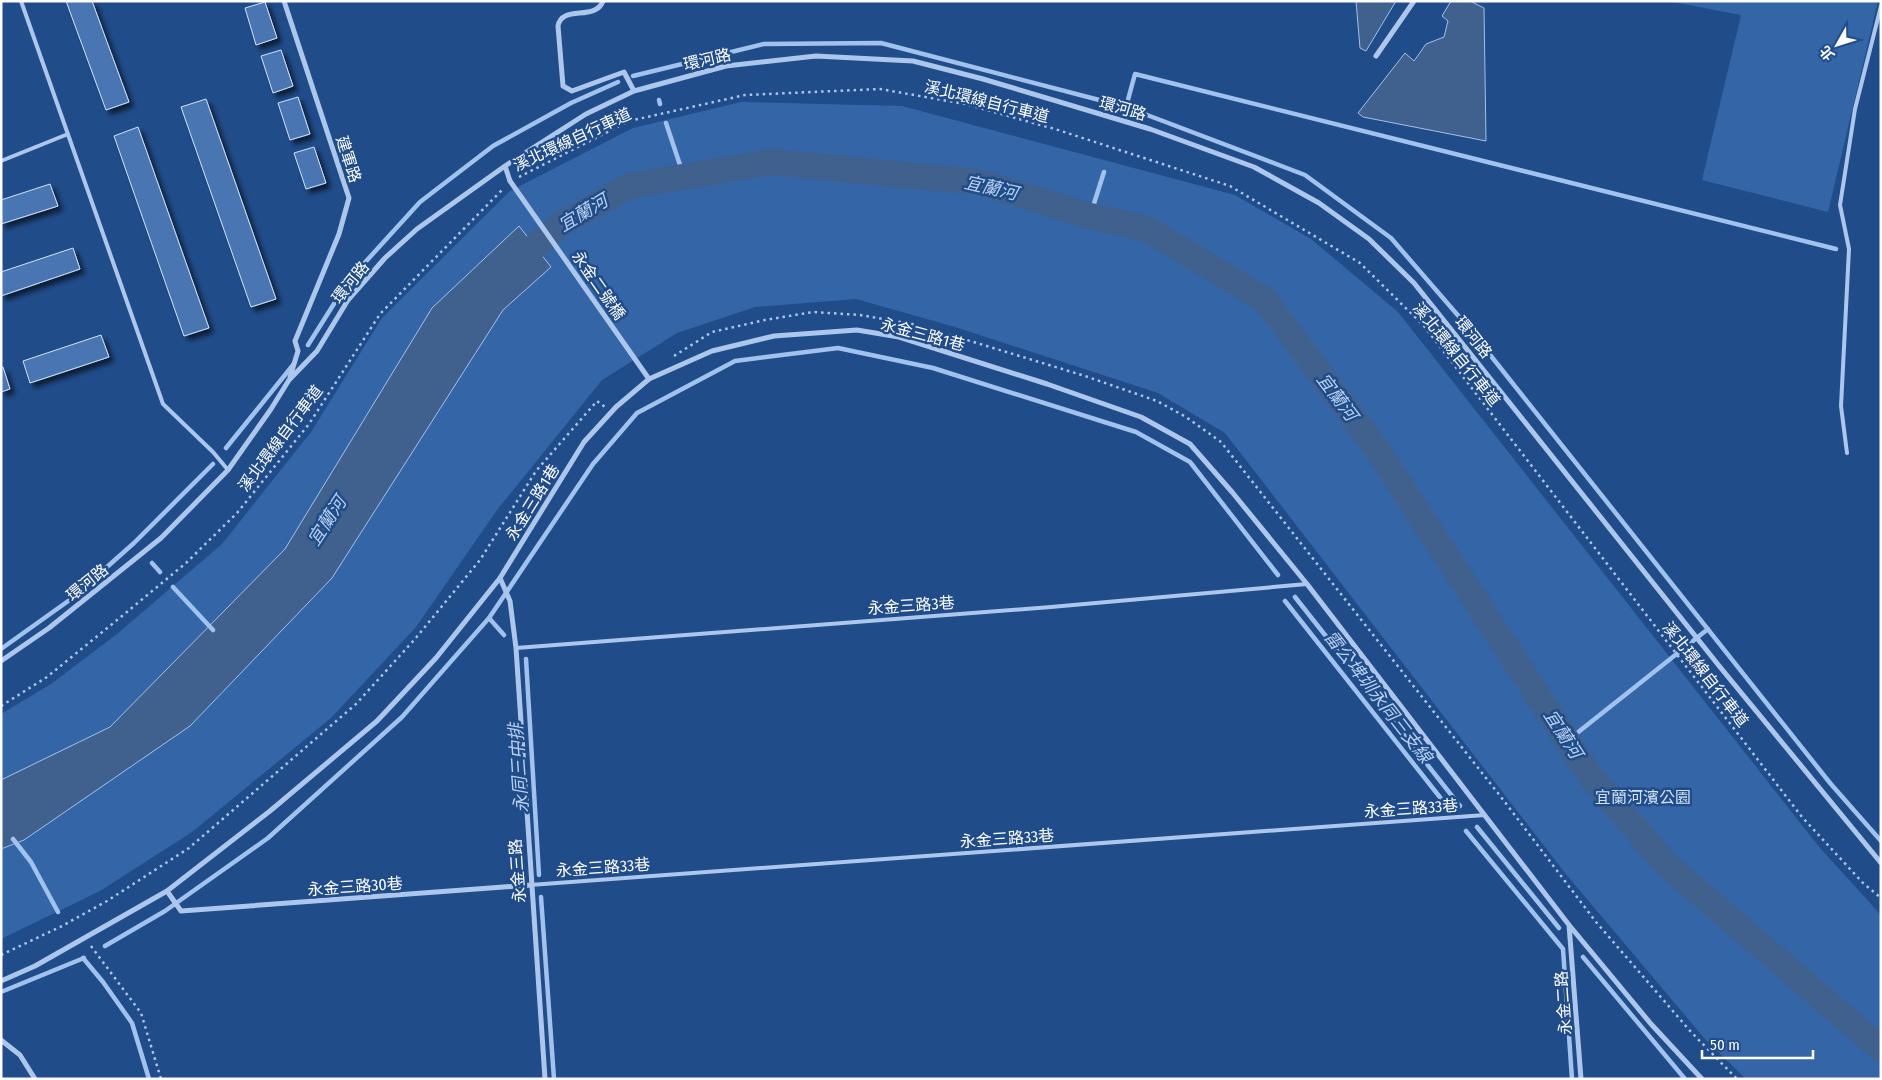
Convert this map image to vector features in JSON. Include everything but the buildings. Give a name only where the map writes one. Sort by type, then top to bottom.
[{"type":"street","name":"建軍路","points":[[284,1],[349,198],[339,234],[295,341],[298,351],[289,380]]},
{"type":"street","points":[[603,1],[598,10],[564,15],[559,20],[563,86],[572,92],[624,72],[634,91]]},
{"type":"street","points":[[1376,56],[1414,1]]},
{"type":"street","name":"環河路","points":[[1,661],[49,628],[161,538],[228,470],[289,380],[317,351],[348,300],[385,258],[417,229],[505,166],[586,114],[634,91],[735,65],[816,56],[913,61],[983,79],[1150,129],[1254,167],[1319,203],[1369,239],[1414,283],[1881,863]]},
{"type":"street","name":"永金二號橋","points":[[505,166],[510,181],[649,379]]},
{"type":"street","name":"永金三路1巷","points":[[1,981],[35,966],[167,892],[270,811],[377,721],[436,658],[500,578],[584,442],[616,407],[649,379],[712,351],[774,336],[857,330],[899,337],[1047,384],[1141,417],[1190,444],[1307,584],[1569,925],[1651,1024],[1702,1079]]},
{"type":"street","name":"永金三路","points":[[500,578],[510,601],[516,648],[530,885],[545,1079]]},
{"type":"street","name":"永金三路30巷","points":[[167,892],[181,911],[530,885]]},
{"type":"street","name":"永金二路","points":[[1569,925],[1581,1079]]},
{"type":"street","points":[[1,1040],[20,1055],[34,1079]]},
{"type":"lane","points":[[21,1],[163,404],[213,452],[228,470]]},
{"type":"lane","points":[[1847,453],[1841,406],[1849,249],[1840,206],[1855,109],[1881,6]]},
{"type":"lane","points":[[1,162],[68,134]]},
{"type":"lane","name":"永金三路3巷","points":[[516,648],[1051,607],[1307,584]]},
{"type":"lane","name":"永金三路33巷","points":[[530,885],[951,854],[1118,844],[1325,826],[1485,815]]},
{"type":"path","name":"溪北環線自行車道","points":[[1,706],[47,677],[129,610],[186,563],[237,513],[310,424],[380,314],[510,181],[630,121],[745,95],[880,89],[974,106],[1056,129],[1230,186],[1360,263],[1424,326],[1802,817],[1864,883],[1881,898]]},
{"type":"path","points":[[85,938],[141,1013],[161,1079]]},
{"type":"green space","points":[[1668,1],[1878,1],[1828,212],[1702,180],[1741,15]]},
{"type":"green space","name":"宜蘭河濱公園","points":[[741,102],[902,106],[1235,195],[1311,239],[1398,312],[1820,848],[1881,915],[1881,1079],[1746,1079],[1705,1039],[1565,873],[1225,433],[1158,393],[955,327],[856,299],[755,307],[677,333],[602,380],[497,510],[416,627],[331,718],[192,832],[100,891],[1,939],[1,714],[51,684],[117,634],[222,544],[311,432],[382,318],[510,191],[633,128]]},
{"type":"water","points":[[1356,1],[1396,1],[1366,51],[1360,48]]},
{"type":"water","points":[[1451,1],[1470,1],[1484,8],[1486,141],[1363,117],[1358,113],[1405,53],[1414,61],[1426,44],[1444,37],[1448,21],[1442,16]]},
{"type":"water","points":[[519,226],[551,267],[503,310],[332,578],[190,726],[24,840],[1,849],[1,780],[110,727],[285,549],[432,308]]},
{"type":"waterway","points":[[633,76],[764,44],[881,43],[1126,107],[1305,175],[1391,238],[1468,327],[1830,783],[1881,841]]},
{"type":"waterway","points":[[1126,107],[1135,74],[1836,249]]},
{"type":"waterway","points":[[308,345],[349,280],[420,202],[493,146],[571,103],[618,82]]},
{"type":"waterway","points":[[659,100],[660,104]]},
{"type":"waterway","points":[[666,123],[684,177]]},
{"type":"waterway","name":"宜蘭河","points":[[508,270],[560,225],[629,186],[771,162],[978,182],[1090,216],[1147,229],[1265,300],[1376,448],[1591,777],[1667,865],[1881,1049]]},
{"type":"waterway","points":[[1090,216],[1104,172]]},
{"type":"waterway","points":[[105,946],[165,911],[268,838],[402,717],[489,618],[593,464],[637,413],[735,361],[838,348],[933,368],[1136,432],[1190,462],[1278,575]]},
{"type":"waterway","points":[[226,448],[293,365]]},
{"type":"waterway","points":[[1,649],[71,599],[134,543],[213,464]]},
{"type":"waterway","points":[[152,563],[160,572]]},
{"type":"waterway","points":[[173,587],[213,630]]},
{"type":"waterway","points":[[1295,597],[1460,806]]},
{"type":"waterway","name":"雷公埤圳永同三支線","points":[[1285,601],[1450,810]]},
{"type":"waterway","name":"永同三中排","points":[[489,618],[504,635]]},
{"type":"waterway","points":[[1567,741],[1708,629]]},
{"type":"waterway","name":"永同三中排","points":[[526,659],[539,875]]},
{"type":"waterway","points":[[1477,827],[1559,928]]},
{"type":"waterway","name":"雷公埤圳永同三支線","points":[[1466,831],[1563,949],[1572,1079]]},
{"type":"waterway","points":[[13,839],[31,862],[58,912]]},
{"type":"waterway","name":"永同三中排","points":[[541,897],[554,1079]]},
{"type":"waterway","points":[[1583,957],[1685,1079]]},
{"type":"waterway","points":[[83,958],[103,982],[132,1023],[149,1079]]},
{"type":"waterway","points":[[1,992],[84,958]]}]
